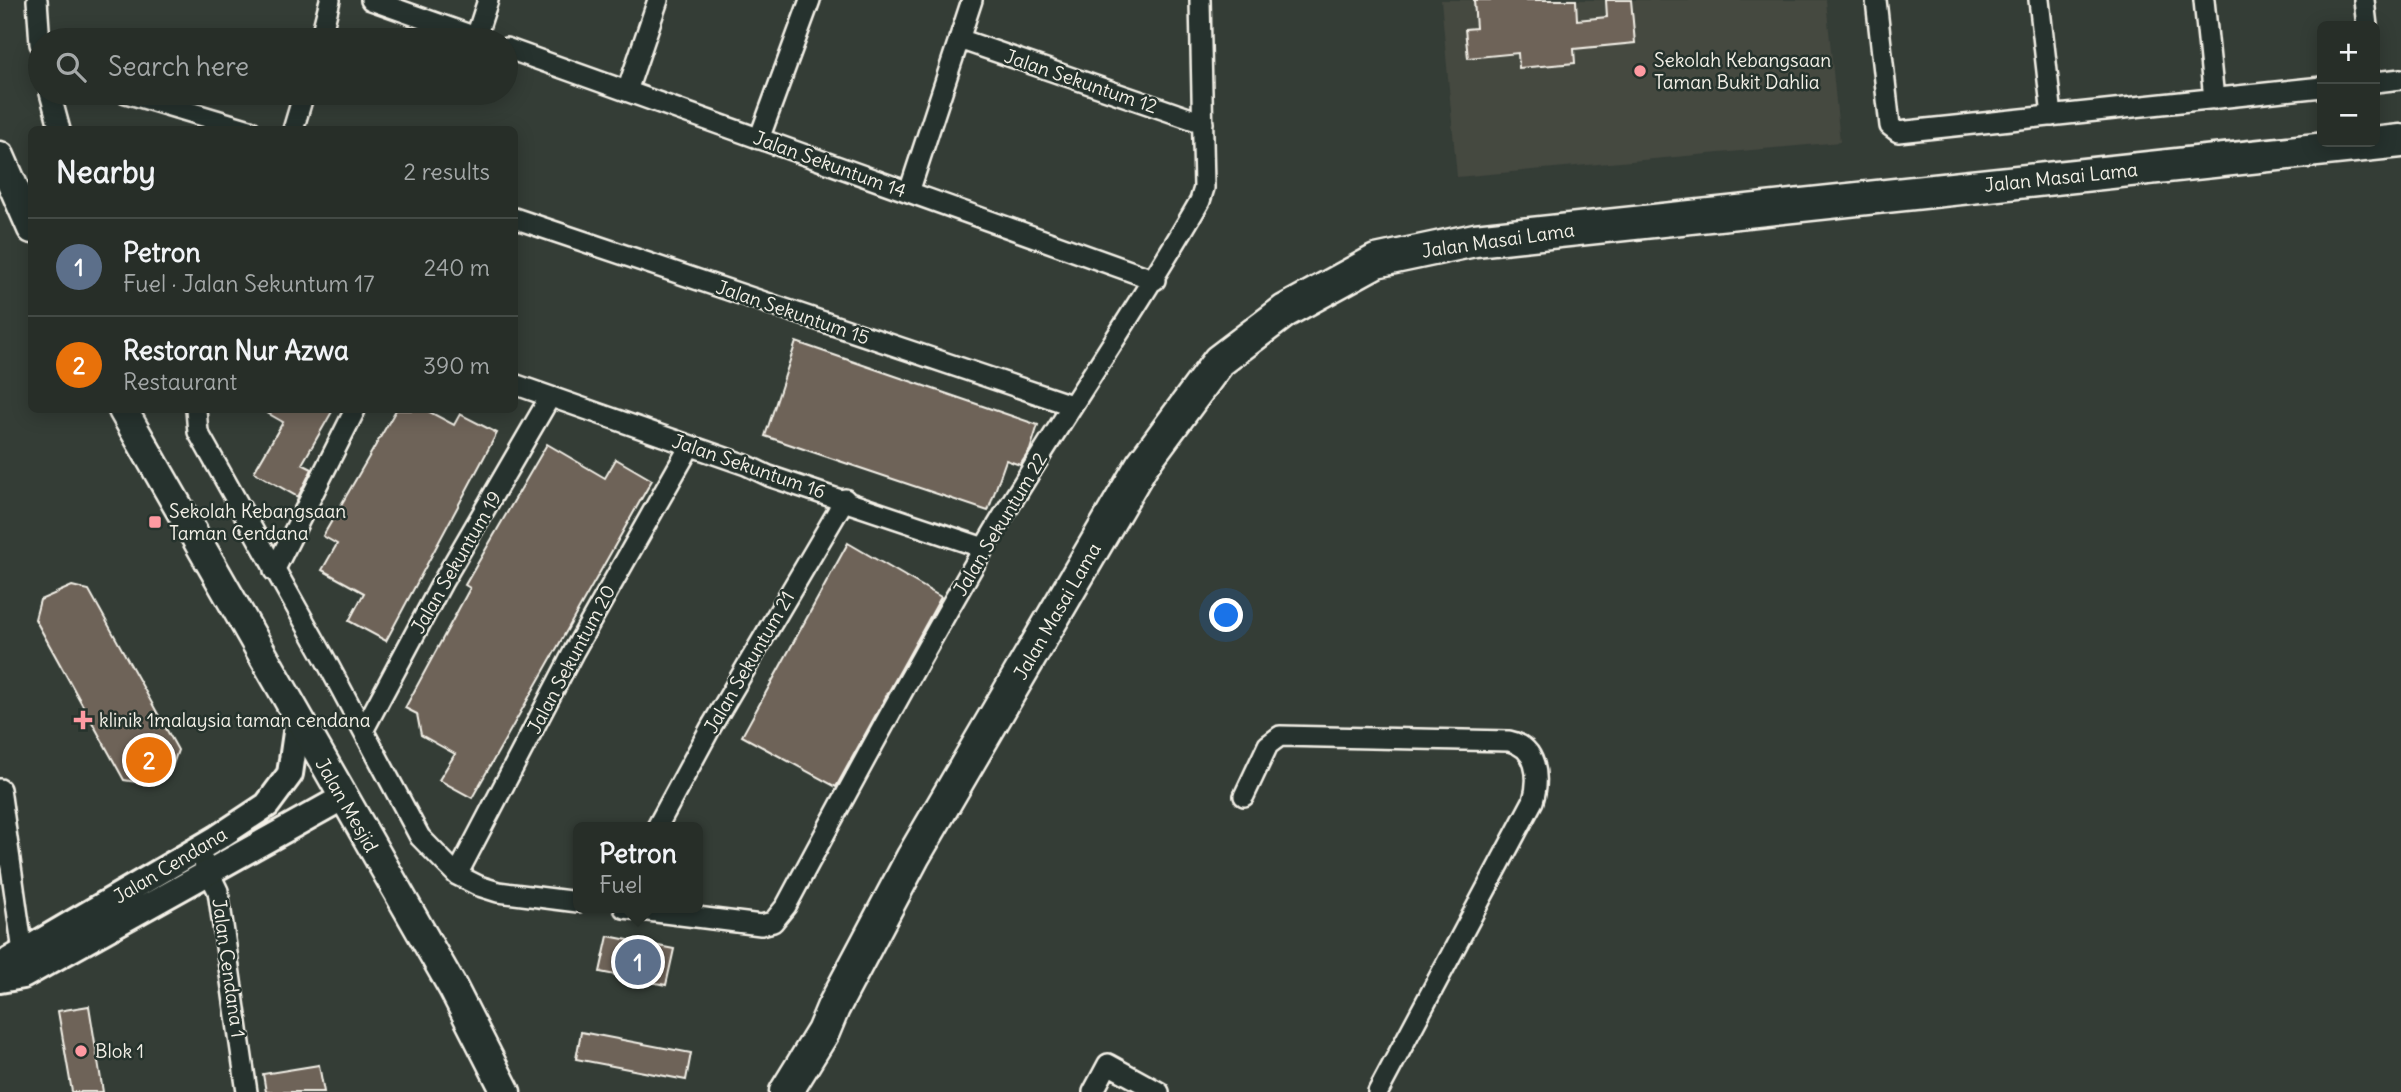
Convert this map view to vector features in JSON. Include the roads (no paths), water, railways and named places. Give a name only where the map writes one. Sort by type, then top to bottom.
[{"type":"main road","name":"Jalan Masai Lama","points":[[786,1092],[823,1032],[913,857],[1142,465],[1219,360],[1285,311],[1376,261],[1475,240],[2401,141]]},
{"type":"main road","points":[[0,156],[28,220]]},
{"type":"main road","name":"Jalan Mesjid","points":[[125,413],[342,798],[453,988],[506,1092]]},
{"type":"street","points":[[37,0],[39,28]]},
{"type":"street","points":[[323,28],[330,0]]},
{"type":"street","points":[[371,0],[449,28]]},
{"type":"street","points":[[482,28],[488,0]]},
{"type":"street","points":[[627,91],[658,0]]},
{"type":"street","points":[[760,139],[810,0]]},
{"type":"street","points":[[909,192],[972,0]]},
{"type":"street","name":"Jalan Sekuntum 22","points":[[663,913],[748,924],[773,922],[786,906],[984,548],[1072,405],[1154,280],[1200,201],[1204,188],[1200,0]]},
{"type":"street","points":[[1876,0],[1890,127],[1898,132],[2317,88]]},
{"type":"street","points":[[2039,0],[2052,116]]},
{"type":"street","points":[[2204,0],[2214,99]]},
{"type":"street","points":[[2364,0],[2366,21]]},
{"type":"street","name":"Jalan Sekuntum 12","points":[[959,39],[1203,123]]},
{"type":"street","name":"Jalan Sekuntum 14","points":[[518,52],[1154,280]]},
{"type":"street","points":[[2380,81],[2401,79]]},
{"type":"street","points":[[53,105],[59,126]]},
{"type":"street","points":[[166,105],[237,126]]},
{"type":"street","points":[[294,126],[300,105]]},
{"type":"street","name":"Jalan Sekuntum 15","points":[[518,219],[1072,405]]},
{"type":"street","name":"Jalan Sekuntum 16","points":[[518,385],[769,476],[845,499],[984,548]]},
{"type":"street","name":"Jalan Sekuntum 19","points":[[364,729],[442,583],[550,397]]},
{"type":"street","points":[[196,413],[198,432],[364,729],[421,837],[457,875],[498,892],[573,901]]},
{"type":"street","points":[[274,571],[353,413]]},
{"type":"street","name":"Jalan Sekuntum 20","points":[[457,875],[574,651],[690,446]]},
{"type":"street","name":"Jalan Sekuntum 21","points":[[660,822],[711,727],[845,499]]},
{"type":"street","name":"Jalan Cendana","points":[[203,860],[267,805],[290,774],[298,719]]},
{"type":"street","points":[[1244,796],[1268,745],[1280,736],[1509,741],[1523,746],[1534,760],[1537,777],[1533,801],[1378,1092]]},
{"type":"street","points":[[0,789],[27,961]]},
{"type":"street","name":"Jalan Cendana","points":[[0,979],[9,960],[27,961],[203,860],[342,798]]},
{"type":"street","name":"Jalan Cendana 1","points":[[203,860],[218,891],[247,1092]]},
{"type":"street","points":[[1093,1092],[1108,1064],[1159,1092]]},
{"type":"place","name":"Sekolah Kebangsaan Taman Bukit Dahlia","points":[[1640,71]]},
{"type":"place","name":"Sekolah Kebangsaan Taman Cendana","points":[[155,522]]},
{"type":"place","name":"klinik 1malaysia taman cendana","points":[[83,720]]},
{"type":"place","name":"Restoran Nur Azwa","points":[[149,760]]},
{"type":"place","name":"Petron","points":[[638,962]]},
{"type":"place","name":"Blok 1","points":[[81,1051]]}]
